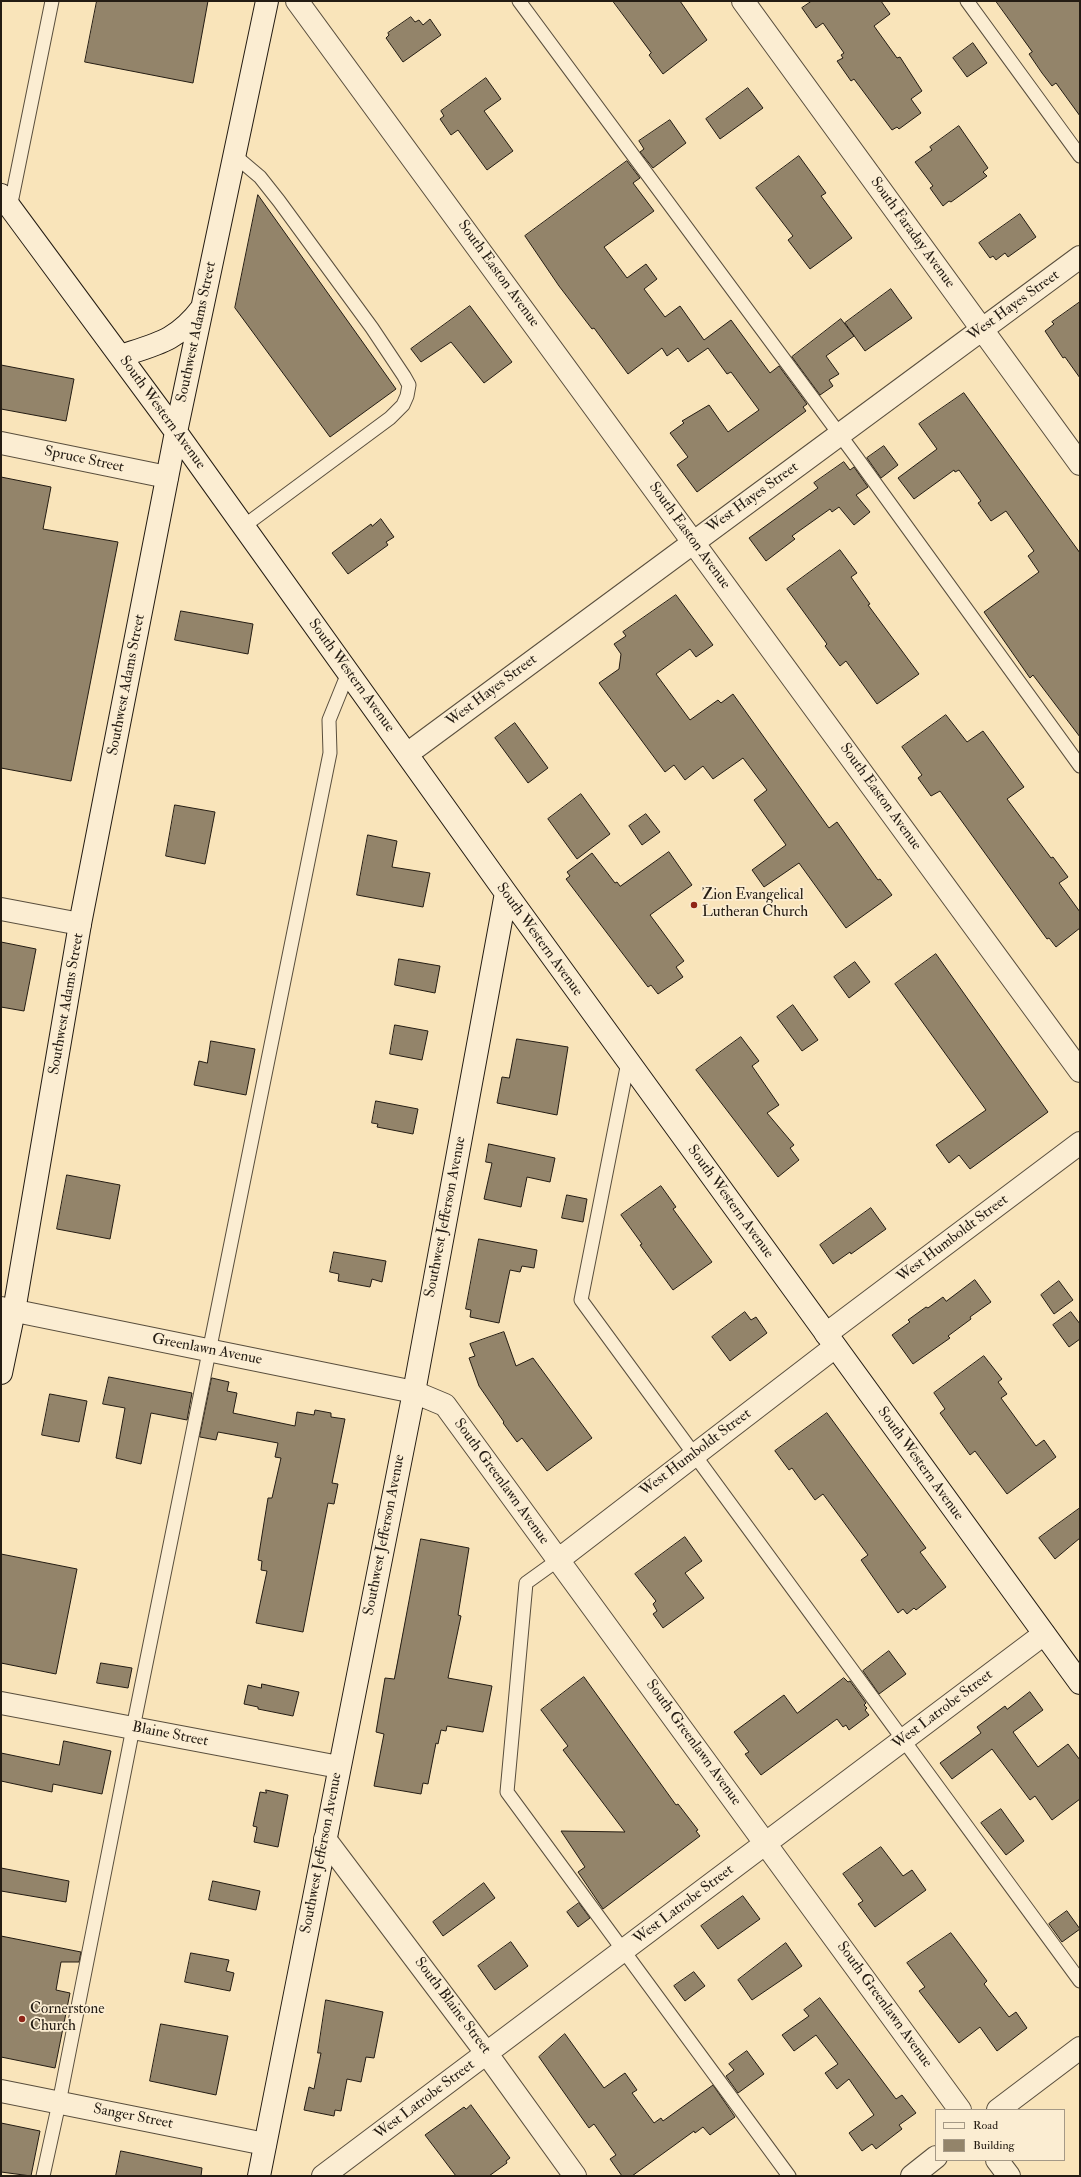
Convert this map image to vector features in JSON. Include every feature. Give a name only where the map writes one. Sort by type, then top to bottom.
[{"type":"street","name":"Southwest Adams Street","points":[[1,1372],[8,1310],[80,924],[176,432],[267,1]]},
{"type":"street","name":"South Easton Avenue","points":[[297,1],[1080,1071]]},
{"type":"street","name":"South Faraday Avenue","points":[[743,1],[1080,464]]},
{"type":"street","name":"South Western Avenue","points":[[6,201],[176,432],[506,894],[1080,1683]]},
{"type":"street","name":"West Hayes Street","points":[[407,754],[1080,257]]},
{"type":"street","points":[[120,356],[161,343],[179,333],[191,322],[202,307]]},
{"type":"street","name":"Spruce Street","points":[[1,443],[167,477]]},
{"type":"street","name":"Southwest Jefferson Avenue","points":[[259,2176],[338,1767],[414,1392],[506,894]]},
{"type":"street","points":[[1,909],[80,924]]},
{"type":"street","name":"West Humboldt Street","points":[[558,1560],[695,1455],[830,1340],[1080,1143]]},
{"type":"street","name":"Greenlawn Avenue","points":[[8,1310],[414,1392]]},
{"type":"street","name":"South Greenlawn Avenue","points":[[414,1392],[445,1405],[766,1842],[959,2109]]},
{"type":"street","name":"West Latrobe Street","points":[[323,2176],[1044,1634]]},
{"type":"street","name":"Blaine Street","points":[[1,1703],[338,1767]]},
{"type":"street","name":"South Blaine Street","points":[[325,1839],[487,2054],[576,2176]]},
{"type":"street","points":[[999,2109],[1080,2048]]},
{"type":"street","name":"Sanger Street","points":[[1,2091],[265,2144]]},
{"type":"street","points":[[912,2176],[935,2158]]},
{"type":"street","points":[[998,2161],[1009,2176]]},
{"type":"lane","points":[[6,201],[52,1]]},
{"type":"lane","points":[[519,1],[840,435],[1080,766]]},
{"type":"lane","points":[[967,1],[1080,156]]},
{"type":"lane","points":[[234,156],[260,177],[279,201],[372,328],[409,385],[403,405],[390,418],[244,526]]},
{"type":"lane","points":[[43,2176],[330,753],[329,720],[348,673]]},
{"type":"lane","points":[[628,1062],[581,1300],[1080,1980]]},
{"type":"lane","points":[[558,1560],[526,1583],[507,1792],[789,2176]]},
{"type":"building","points":[[97,1],[208,1],[193,83],[85,62]]},
{"type":"building","points":[[613,1],[680,1],[707,40],[663,74],[649,55],[651,53]]},
{"type":"building","points":[[812,1],[881,1],[890,14],[874,26],[897,58],[900,57],[922,91],[911,99],[921,113],[899,129],[897,127],[892,130],[854,79],[851,81],[837,61],[843,58],[841,55],[844,53],[823,23],[816,28],[802,8]]},
{"type":"building","points":[[996,1],[1080,1],[1080,116],[1056,83],[1052,86],[1042,73],[1029,54],[1032,52]]},
{"type":"building","points":[[411,17],[415,22],[419,20],[423,25],[430,19],[441,35],[403,62],[386,38],[389,35],[388,33]]},
{"type":"building","points":[[973,43],[987,63],[967,77],[953,58]]},
{"type":"building","points":[[486,78],[501,99],[484,111],[513,151],[487,170],[458,130],[451,135],[440,119],[444,116],[441,111]]},
{"type":"building","points":[[748,88],[763,108],[720,139],[706,119]]},
{"type":"building","points":[[670,120],[686,143],[653,168],[640,152],[644,149],[639,141]]},
{"type":"building","points":[[959,126],[988,168],[983,172],[987,176],[951,202],[949,201],[943,206],[930,188],[933,186],[915,162],[932,150],[930,147]]},
{"type":"building","points":[[799,156],[826,193],[821,196],[852,238],[810,269],[788,240],[793,236],[756,188]]},
{"type":"building","points":[[627,161],[640,178],[633,183],[654,211],[604,247],[627,278],[646,264],[657,279],[644,289],[665,317],[680,306],[704,340],[731,320],[770,373],[779,366],[807,404],[803,407],[806,411],[697,492],[677,465],[688,457],[670,433],[684,423],[682,421],[709,405],[728,432],[759,410],[731,372],[727,374],[708,348],[688,362],[678,348],[667,356],[662,348],[628,374],[594,328],[592,329],[559,286],[525,236]]},
{"type":"building","points":[[258,195],[396,389],[330,437],[235,308]]},
{"type":"building","points":[[1020,214],[1036,237],[1008,257],[1005,253],[996,260],[993,256],[990,258],[979,243]]},
{"type":"building","points":[[891,289],[912,318],[865,351],[845,323]]},
{"type":"building","points":[[1080,302],[1080,378],[1065,357],[1063,358],[1045,331],[1054,324],[1052,322]]},
{"type":"building","points":[[470,306],[512,362],[484,383],[451,342],[421,362],[411,349]]},
{"type":"building","points":[[841,319],[854,336],[826,356],[839,374],[829,380],[833,386],[820,395],[792,357]]},
{"type":"building","points":[[1,365],[74,379],[66,421],[1,409]]},
{"type":"building","points":[[964,393],[1080,553],[1080,737],[1033,675],[1030,678],[984,612],[1039,572],[1028,556],[1034,551],[1006,511],[991,521],[978,503],[981,501],[959,470],[955,472],[954,470],[914,499],[898,478],[937,449],[919,424]]},
{"type":"building","points":[[884,446],[898,465],[881,478],[867,458]]},
{"type":"building","points":[[844,462],[850,470],[854,467],[868,487],[856,495],[870,512],[854,525],[839,507],[832,512],[830,509],[792,536],[795,539],[766,561],[749,538],[818,488],[814,483]]},
{"type":"building","points":[[1,477],[51,487],[43,529],[118,542],[71,781],[1,768]]},
{"type":"building","points":[[381,519],[394,537],[386,542],[388,545],[348,574],[332,553],[371,524],[372,526]]},
{"type":"building","points":[[840,550],[857,573],[851,577],[870,604],[868,605],[919,674],[877,704],[846,661],[840,666],[825,646],[827,644],[787,589]]},
{"type":"building","points":[[676,595],[713,645],[696,657],[690,649],[656,674],[690,720],[718,700],[721,703],[733,694],[829,828],[837,822],[878,880],[880,879],[892,895],[846,928],[799,863],[764,887],[752,870],[786,845],[754,800],[767,790],[743,758],[713,779],[703,766],[685,780],[674,765],[665,772],[599,683],[619,669],[621,654],[614,644],[626,636],[623,632]]},
{"type":"building","points":[[181,611],[253,624],[248,654],[175,640]]},
{"type":"building","points":[[946,715],[967,742],[983,731],[1024,787],[1007,799],[1051,858],[1053,857],[1068,877],[1059,883],[1080,912],[1080,928],[1056,947],[1049,938],[1047,939],[940,791],[931,796],[918,778],[922,775],[902,747]]},
{"type":"building","points":[[515,723],[548,768],[528,783],[495,738]]},
{"type":"building","points":[[581,794],[610,834],[577,859],[548,819]]},
{"type":"building","points":[[175,805],[215,812],[205,864],[166,856]]},
{"type":"building","points":[[646,814],[660,832],[642,845],[629,826]]},
{"type":"building","points":[[368,835],[397,841],[392,867],[430,873],[423,907],[357,895]]},
{"type":"building","points":[[669,852],[692,885],[650,915],[684,961],[676,967],[683,977],[658,994],[651,985],[648,987],[566,879],[570,876],[567,872],[592,853],[615,883],[617,882],[620,886]]},
{"type":"building","points":[[1,942],[36,949],[24,1011],[1,1007]]},
{"type":"building","points":[[936,954],[1048,1112],[970,1169],[959,1155],[949,1163],[936,1145],[986,1110],[895,984]]},
{"type":"building","points":[[399,959],[440,966],[435,993],[395,985]]},
{"type":"building","points":[[855,962],[870,982],[849,998],[834,977]]},
{"type":"building","points":[[793,1005],[818,1040],[802,1051],[777,1017]]},
{"type":"building","points":[[395,1025],[428,1031],[422,1060],[390,1054]]},
{"type":"building","points":[[741,1037],[759,1061],[752,1066],[779,1105],[767,1113],[794,1145],[790,1148],[799,1160],[778,1177],[696,1070]]},
{"type":"building","points":[[517,1039],[568,1047],[557,1115],[497,1103],[502,1077],[509,1078]]},
{"type":"building","points":[[211,1041],[255,1049],[246,1095],[194,1085],[199,1061],[207,1063]]},
{"type":"building","points":[[376,1101],[418,1109],[413,1134],[377,1127],[378,1124],[372,1123]]},
{"type":"building","points":[[489,1144],[555,1158],[550,1182],[527,1177],[521,1207],[484,1199],[492,1163],[486,1162]]},
{"type":"building","points":[[67,1175],[120,1185],[110,1239],[57,1229]]},
{"type":"building","points":[[661,1186],[676,1207],[673,1209],[712,1262],[673,1290],[640,1245],[642,1244],[621,1215]]},
{"type":"building","points":[[567,1195],[587,1199],[583,1222],[562,1218]]},
{"type":"building","points":[[871,1208],[886,1229],[851,1254],[850,1252],[833,1264],[820,1245]]},
{"type":"building","points":[[479,1239],[537,1250],[534,1268],[522,1266],[520,1272],[510,1270],[499,1323],[470,1317],[471,1310],[466,1309]]},
{"type":"building","points":[[334,1252],[386,1261],[382,1282],[372,1279],[370,1287],[338,1281],[339,1274],[330,1272]]},
{"type":"building","points":[[975,1280],[991,1302],[970,1317],[971,1319],[948,1336],[950,1338],[913,1364],[892,1335],[910,1322],[908,1320],[926,1307],[928,1308],[943,1297],[946,1301]]},
{"type":"building","points":[[1059,1281],[1073,1300],[1054,1314],[1041,1295]]},
{"type":"building","points":[[745,1312],[751,1320],[756,1317],[767,1333],[730,1361],[712,1337]]},
{"type":"building","points":[[1071,1312],[1080,1324],[1080,1339],[1069,1347],[1053,1325]]},
{"type":"building","points":[[504,1332],[516,1366],[533,1358],[592,1438],[547,1471],[522,1438],[517,1442],[503,1423],[504,1422],[479,1386],[469,1358],[475,1356],[470,1344]]},
{"type":"building","points":[[984,1356],[1002,1379],[998,1382],[1007,1394],[1001,1398],[1036,1446],[1044,1440],[1056,1457],[1007,1494],[975,1451],[970,1455],[940,1413],[945,1409],[934,1393]]},
{"type":"building","points":[[109,1377],[192,1393],[187,1420],[151,1413],[141,1464],[116,1458],[125,1408],[103,1404]]},
{"type":"building","points":[[212,1378],[229,1382],[227,1391],[237,1393],[233,1413],[295,1426],[297,1412],[314,1415],[315,1410],[331,1413],[331,1417],[345,1419],[332,1483],[338,1484],[334,1504],[328,1503],[303,1632],[256,1623],[267,1571],[261,1570],[262,1561],[258,1560],[268,1498],[272,1498],[281,1458],[275,1457],[278,1443],[218,1432],[216,1440],[200,1437]]},
{"type":"building","points":[[50,1394],[87,1401],[79,1442],[42,1435]]},
{"type":"building","points":[[827,1413],[926,1548],[920,1552],[946,1587],[916,1610],[914,1608],[907,1614],[903,1609],[898,1613],[861,1560],[868,1555],[823,1494],[815,1500],[792,1468],[789,1470],[775,1451]]},
{"type":"building","points":[[1080,1508],[1080,1538],[1055,1559],[1039,1538]]},
{"type":"building","points":[[685,1537],[702,1561],[685,1573],[704,1598],[663,1628],[653,1614],[657,1611],[653,1604],[656,1601],[635,1574]]},
{"type":"building","points":[[421,1539],[469,1548],[458,1615],[461,1616],[448,1678],[492,1686],[483,1732],[447,1726],[446,1731],[441,1730],[438,1744],[436,1743],[428,1784],[423,1783],[421,1794],[374,1786],[384,1734],[376,1732],[385,1678],[394,1679]]},
{"type":"building","points":[[1,1554],[77,1569],[56,1674],[1,1663]]},
{"type":"building","points":[[889,1651],[906,1674],[879,1694],[863,1671]]},
{"type":"building","points":[[101,1663],[132,1668],[128,1688],[97,1683]]},
{"type":"building","points":[[584,1677],[676,1805],[678,1804],[698,1830],[696,1831],[700,1836],[603,1909],[578,1872],[585,1867],[561,1831],[625,1832],[563,1750],[568,1746],[541,1710]]},
{"type":"building","points":[[844,1678],[848,1682],[850,1681],[866,1703],[864,1705],[867,1708],[865,1710],[869,1715],[849,1730],[846,1725],[843,1727],[837,1719],[761,1775],[745,1754],[749,1752],[734,1732],[784,1695],[797,1713]]},
{"type":"building","points":[[262,1684],[299,1692],[293,1716],[258,1709],[258,1707],[244,1704],[248,1685],[261,1688]]},
{"type":"building","points":[[1030,1692],[1043,1710],[1013,1732],[1038,1767],[1068,1744],[1080,1760],[1080,1799],[1052,1820],[1035,1796],[1030,1800],[992,1749],[952,1779],[940,1763],[981,1733],[977,1727],[1005,1706],[1007,1709]]},
{"type":"building","points":[[64,1741],[111,1751],[102,1794],[53,1784],[52,1792],[1,1781],[1,1753],[59,1765]]},
{"type":"building","points":[[266,1790],[288,1795],[278,1847],[254,1842],[257,1827],[253,1826],[260,1792],[266,1793]]},
{"type":"building","points":[[1001,1809],[1024,1841],[1006,1855],[981,1823]]},
{"type":"building","points":[[881,1847],[903,1876],[912,1870],[926,1890],[875,1927],[858,1904],[863,1901],[843,1874]]},
{"type":"building","points":[[1,1868],[69,1881],[66,1902],[1,1891]]},
{"type":"building","points":[[213,1881],[260,1891],[256,1910],[209,1900]]},
{"type":"building","points":[[484,1883],[495,1898],[443,1936],[433,1922]]},
{"type":"building","points":[[743,1896],[760,1919],[718,1949],[701,1926]]},
{"type":"building","points":[[579,1903],[590,1918],[578,1927],[567,1912]]},
{"type":"building","points":[[1067,1911],[1080,1929],[1062,1942],[1049,1924]]},
{"type":"building","points":[[951,1933],[987,1981],[984,1984],[1009,2017],[1016,2012],[1027,2028],[997,2051],[980,2027],[959,2043],[919,1991],[925,1987],[907,1963]]},
{"type":"building","points":[[1,1936],[81,1952],[79,1962],[61,1962],[56,1990],[70,1993],[55,2068],[1,2057]]},
{"type":"building","points":[[511,1942],[528,1966],[495,1990],[478,1966]]},
{"type":"building","points":[[786,1943],[802,1966],[752,2000],[738,1980]]},
{"type":"building","points":[[191,1953],[229,1960],[226,1971],[234,1973],[230,1991],[185,1982]]},
{"type":"building","points":[[694,1972],[705,1986],[685,2001],[674,1986]]},
{"type":"building","points":[[820,1998],[896,2099],[902,2095],[916,2113],[899,2125],[902,2129],[876,2149],[872,2144],[862,2151],[849,2133],[874,2115],[849,2079],[837,2089],[825,2073],[838,2064],[816,2035],[794,2051],[782,2035],[809,2016],[804,2010]]},
{"type":"building","points":[[326,2000],[383,2012],[374,2058],[366,2057],[361,2082],[347,2079],[341,2111],[335,2110],[334,2116],[304,2110],[309,2087],[314,2089],[321,2053],[318,2053]]},
{"type":"building","points":[[161,2024],[228,2036],[216,2095],[150,2081]]},
{"type":"building","points":[[565,2034],[604,2088],[625,2073],[637,2090],[632,2093],[654,2123],[661,2118],[663,2121],[713,2085],[735,2117],[710,2135],[703,2127],[695,2133],[694,2131],[632,2176],[622,2176],[610,2159],[616,2155],[594,2124],[589,2128],[539,2057]]},
{"type":"building","points":[[747,2051],[764,2074],[738,2093],[726,2076],[734,2070],[729,2064]]},
{"type":"building","points":[[471,2105],[510,2158],[506,2161],[507,2163],[489,2176],[456,2176],[425,2135],[464,2107],[466,2109]]},
{"type":"building","points":[[1,2123],[40,2131],[31,2176],[1,2172]]},
{"type":"building","points":[[121,2151],[202,2168],[201,2176],[116,2176]]},
{"type":"place","name":"Zion Evangelical Lutheran Church","points":[[694,905]]},
{"type":"place","name":"Cornerstone Church","points":[[22,2019]]}]
